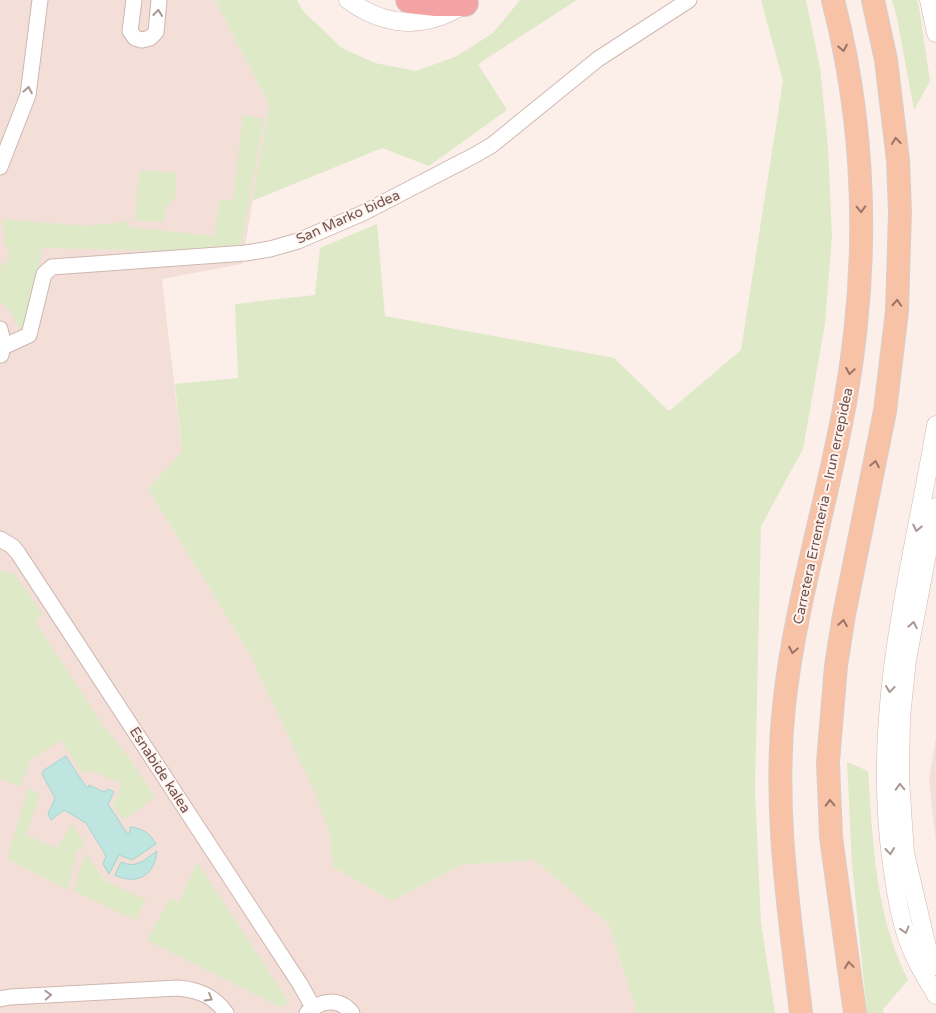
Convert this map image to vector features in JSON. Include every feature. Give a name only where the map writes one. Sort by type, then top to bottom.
[{"type":"highway","points":[[409,0],[436,3],[467,2]]},
{"type":"main road","name":"Carretera Errenteria – Irun errepidea","points":[[801,1013],[781,847],[780,789],[784,705],[791,658],[846,394],[858,307],[861,258],[862,212],[856,123],[848,70],[833,0]]},
{"type":"main road","points":[[855,1013],[831,837],[828,762],[836,666],[844,615],[885,411],[897,311],[900,231],[898,160],[886,60],[873,0]]},
{"type":"street","points":[[0,167],[6,135],[28,95],[40,0]]},
{"type":"street","points":[[134,0],[130,31],[134,38],[142,40],[150,38],[156,32],[159,0]]},
{"type":"street","points":[[348,0],[376,17],[409,22],[438,17],[451,12],[467,2]]},
{"type":"street","name":"San Marko bidea","points":[[2,352],[28,335],[44,274],[52,267],[246,253],[298,241],[363,213],[492,145],[598,59],[688,0]]},
{"type":"street","points":[[929,0],[936,33]]},
{"type":"street","points":[[0,329],[2,352]]},
{"type":"street","points":[[936,425],[893,655],[886,717],[884,780],[890,855],[899,905],[913,954],[936,995]]},
{"type":"street","points":[[936,507],[907,660],[901,717],[900,780],[905,853],[927,948],[936,966]]},
{"type":"street","name":"Esnabide kalea","points":[[0,539],[12,546],[18,553],[300,984],[310,1010]]},
{"type":"street","points":[[0,999],[178,988],[192,990],[209,996],[226,1013]]},
{"type":"street","points":[[310,1010],[322,1002],[333,1002],[348,1008],[352,1013]]},
{"type":"shaded area","points":[[0,0],[215,0],[269,105],[242,264],[162,279],[182,451],[148,489],[248,651],[315,789],[330,836],[333,867],[392,901],[461,865],[535,860],[609,924],[637,1013],[0,1013]]},
{"type":"shaded area","points":[[936,738],[936,842],[929,780]]},
{"type":"green space","points":[[215,0],[297,0],[303,11],[342,48],[375,63],[416,71],[457,56],[493,33],[520,0],[577,0],[478,64],[507,110],[429,166],[382,148],[252,201],[269,105]]},
{"type":"green space","points":[[761,0],[806,0],[820,67],[828,146],[832,236],[825,324],[803,449],[761,526],[755,790],[761,923],[775,1013],[637,1013],[609,924],[535,860],[461,865],[392,901],[333,867],[330,836],[314,790],[248,651],[148,489],[182,451],[175,384],[238,378],[235,304],[315,295],[320,248],[377,224],[385,316],[614,358],[669,411],[741,350],[783,81]]},
{"type":"green space","points":[[892,0],[917,0],[919,7],[930,81],[914,110],[897,18]]},
{"type":"green space","points":[[243,115],[264,119],[241,247],[216,246],[215,252],[42,248],[31,304],[21,335],[13,316],[0,301],[1,264],[8,262],[9,248],[3,243],[5,233],[2,219],[86,226],[129,221],[128,227],[214,236],[220,199],[233,201]]},
{"type":"green space","points":[[139,170],[177,173],[175,198],[167,207],[164,222],[135,221]]},
{"type":"green space","points":[[0,571],[13,573],[43,614],[35,622],[104,727],[124,751],[155,797],[124,820],[113,806],[122,784],[92,771],[81,772],[61,740],[31,760],[20,786],[0,779]]},
{"type":"green space","points":[[847,762],[868,771],[875,857],[881,899],[899,961],[908,980],[883,1009],[884,1013],[867,1013],[852,865]]},
{"type":"green space","points":[[28,788],[40,795],[26,835],[57,848],[72,824],[85,844],[76,853],[68,890],[7,859]]},
{"type":"green space","points":[[85,853],[105,881],[146,900],[135,920],[74,891]]},
{"type":"green space","points":[[197,862],[287,999],[285,1006],[280,1007],[147,940],[170,898],[179,903]]},
{"type":"water","points":[[66,756],[86,787],[88,788],[89,785],[104,792],[108,789],[114,792],[108,804],[128,835],[130,827],[138,829],[148,834],[156,844],[132,860],[119,855],[109,874],[103,864],[106,856],[86,823],[64,810],[51,820],[48,814],[55,798],[42,774],[44,770]]},
{"type":"water","points":[[157,851],[153,866],[144,876],[131,879],[115,875],[121,862],[132,865],[136,864]]}]
